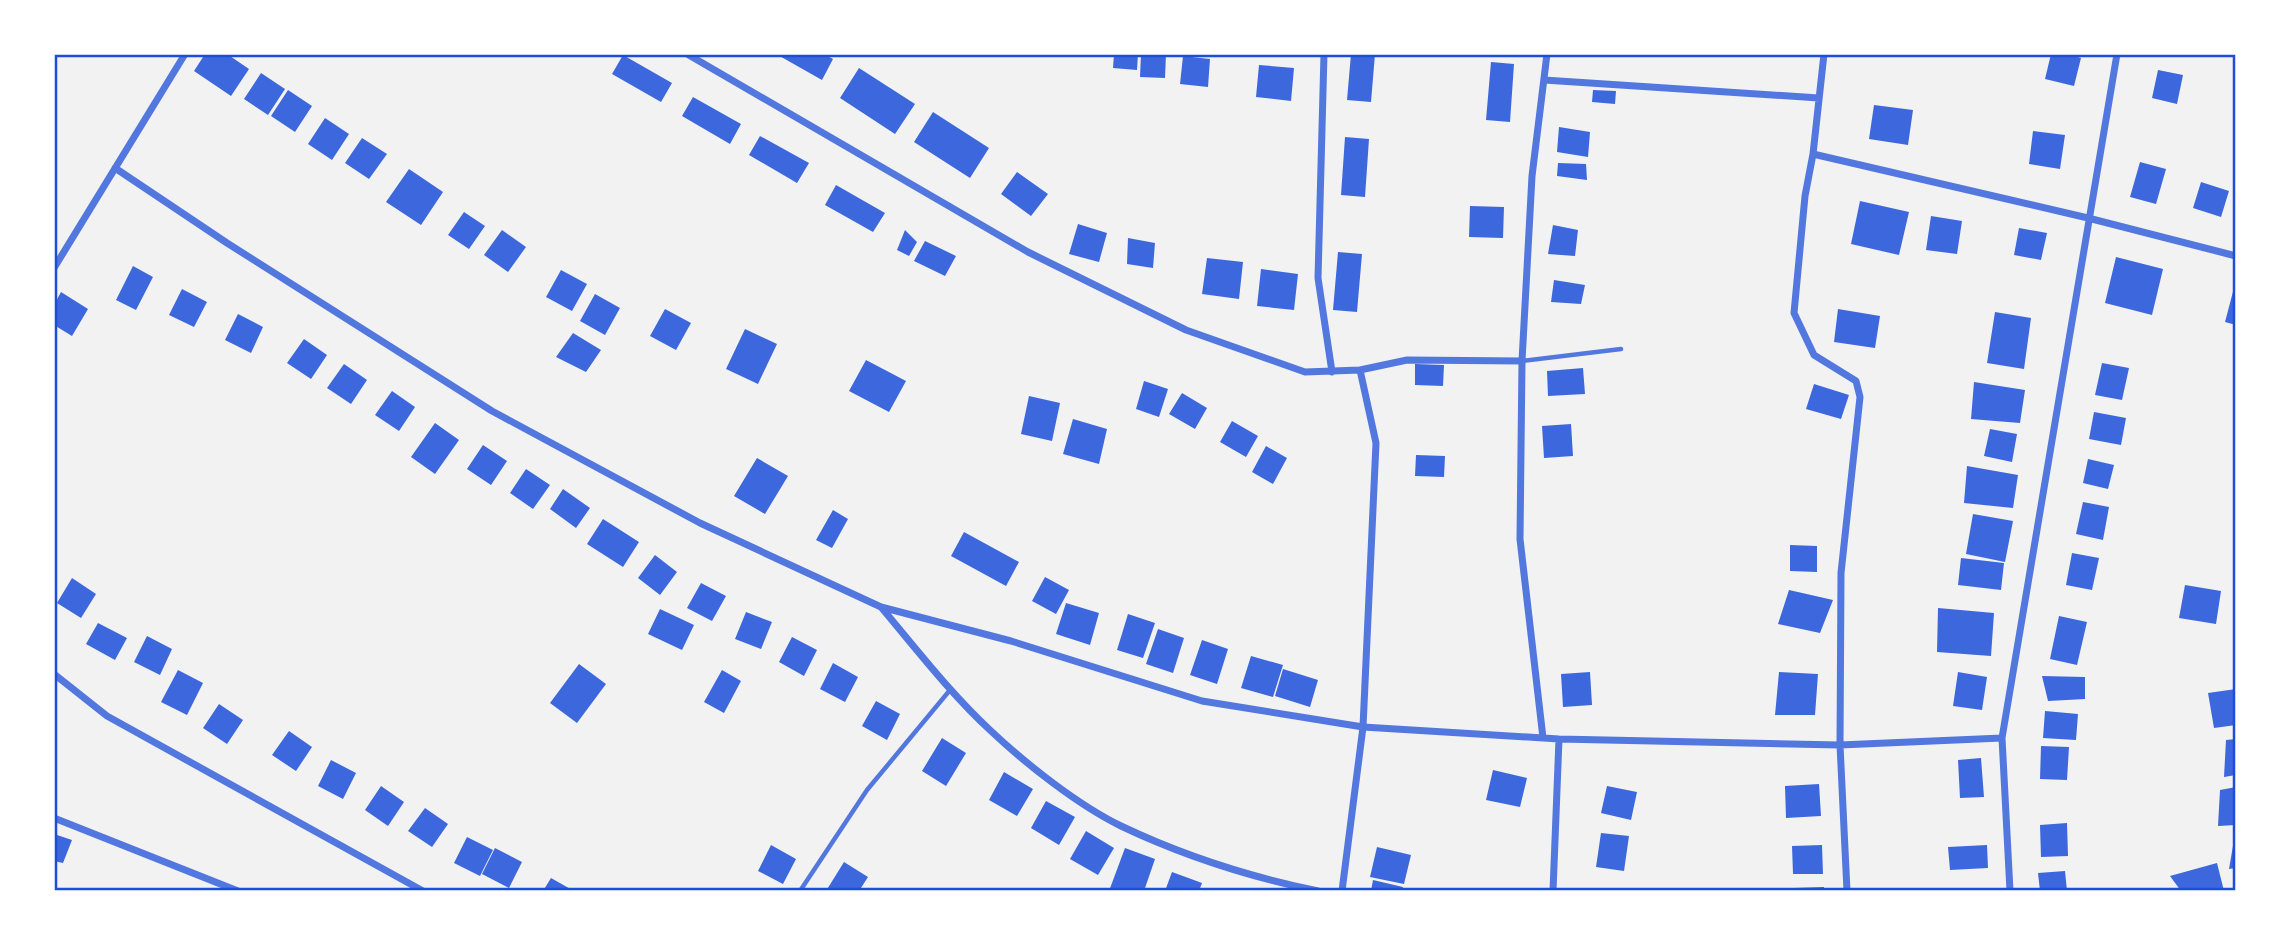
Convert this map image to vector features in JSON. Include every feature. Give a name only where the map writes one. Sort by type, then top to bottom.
[{"type":"street","points":[[54,268],[185,54]]},
{"type":"street","points":[[687,54],[1028,252],[1186,330],[1305,372],[1360,370],[1407,360],[1522,361]]},
{"type":"street","points":[[1324,54],[1318,278],[1332,372]]},
{"type":"street","points":[[1543,738],[1520,539],[1522,361],[1532,176],[1547,54]]},
{"type":"street","points":[[1824,54],[1813,154],[1805,196],[1794,313],[1814,355],[1856,381],[1860,397],[1841,573],[1840,745],[1847,891]]},
{"type":"street","points":[[2010,891],[2002,738],[2116,54]]},
{"type":"street","points":[[1544,80],[1819,98]]},
{"type":"street","points":[[1813,154],[2088,218],[2236,256]]},
{"type":"street","points":[[115,168],[492,411],[700,523],[881,607],[1011,641],[1202,701],[1363,727],[1543,738],[1840,745],[2002,738]]},
{"type":"street","points":[[1342,891],[1363,727],[1376,443],[1360,370]]},
{"type":"street","points":[[881,607],[950,690],[993,733],[1082,802],[1119,825],[1217,864],[1268,880],[1318,891]]},
{"type":"street","points":[[54,674],[107,716],[423,891]]},
{"type":"street","points":[[1553,891],[1559,738]]},
{"type":"street","points":[[54,818],[238,891]]},
{"type":"lane","points":[[1522,361],[1621,349]]},
{"type":"lane","points":[[800,891],[867,790],[950,690]]},
{"type":"building","points":[[205,54],[227,54],[249,69],[231,96],[194,71]]},
{"type":"building","points":[[776,54],[824,54],[833,59],[822,80]]},
{"type":"building","points":[[1114,54],[1138,54],[1137,70],[1113,68]]},
{"type":"building","points":[[1141,54],[1166,54],[1165,78],[1140,77]]},
{"type":"building","points":[[1351,54],[1375,54],[1371,102],[1347,100]]},
{"type":"building","points":[[2051,54],[2068,54],[2081,58],[2074,86],[2045,79]]},
{"type":"building","points":[[623,55],[672,83],[661,102],[612,74]]},
{"type":"building","points":[[1183,56],[1210,59],[1208,87],[1180,84]]},
{"type":"building","points":[[1491,62],[1514,64],[1510,122],[1486,120]]},
{"type":"building","points":[[1259,65],[1294,68],[1291,101],[1256,97]]},
{"type":"building","points":[[859,68],[915,104],[895,134],[840,98]]},
{"type":"building","points":[[2158,70],[2183,75],[2177,104],[2152,98]]},
{"type":"building","points":[[261,73],[285,89],[268,115],[244,99]]},
{"type":"building","points":[[288,90],[312,106],[295,132],[271,116]]},
{"type":"building","points":[[1593,90],[1616,91],[1615,104],[1592,102]]},
{"type":"building","points":[[693,97],[741,124],[730,144],[682,116]]},
{"type":"building","points":[[1874,105],[1913,110],[1908,145],[1869,139]]},
{"type":"building","points":[[933,112],[989,148],[970,178],[914,142]]},
{"type":"building","points":[[325,118],[349,134],[332,160],[308,144]]},
{"type":"building","points":[[1559,127],[1590,132],[1588,157],[1557,152]]},
{"type":"building","points":[[2033,131],[2065,135],[2060,169],[2029,164]]},
{"type":"building","points":[[760,136],[809,163],[797,183],[749,155]]},
{"type":"building","points":[[1345,137],[1369,139],[1365,197],[1341,195]]},
{"type":"building","points":[[362,138],[387,154],[369,179],[345,163]]},
{"type":"building","points":[[2140,162],[2166,169],[2156,204],[2130,197]]},
{"type":"building","points":[[1558,163],[1586,164],[1587,180],[1557,176]]},
{"type":"building","points":[[409,169],[443,192],[421,225],[386,202]]},
{"type":"building","points":[[1017,172],[1048,194],[1031,216],[1001,194]]},
{"type":"building","points":[[2201,182],[2229,191],[2221,217],[2193,208]]},
{"type":"building","points":[[836,185],[885,213],[873,232],[825,205]]},
{"type":"building","points":[[1860,201],[1909,212],[1899,255],[1851,244]]},
{"type":"building","points":[[1470,206],[1504,207],[1503,238],[1469,237]]},
{"type":"building","points":[[464,212],[485,226],[469,249],[448,235]]},
{"type":"building","points":[[1931,216],[1962,221],[1957,254],[1926,250]]},
{"type":"building","points":[[1078,224],[1107,233],[1099,262],[1069,254]]},
{"type":"building","points":[[1553,225],[1578,230],[1575,256],[1548,254]]},
{"type":"building","points":[[2019,228],[2047,233],[2041,260],[2014,255]]},
{"type":"building","points":[[502,230],[526,247],[508,272],[484,255]]},
{"type":"building","points":[[905,230],[917,242],[909,256],[897,250]]},
{"type":"building","points":[[1128,238],[1155,243],[1153,268],[1127,264]]},
{"type":"building","points":[[925,241],[956,256],[945,276],[914,261]]},
{"type":"building","points":[[1338,252],[1362,254],[1357,312],[1333,310]]},
{"type":"building","points":[[2116,257],[2163,269],[2152,315],[2105,303]]},
{"type":"building","points":[[1207,258],[1243,262],[1239,299],[1202,294]]},
{"type":"building","points":[[133,266],[153,277],[136,310],[116,300]]},
{"type":"building","points":[[1261,269],[1298,274],[1294,310],[1257,306]]},
{"type":"building","points":[[561,270],[587,284],[572,311],[546,297]]},
{"type":"building","points":[[1554,280],[1585,285],[1581,304],[1551,302]]},
{"type":"building","points":[[2236,284],[2236,325],[2225,322]]},
{"type":"building","points":[[182,289],[207,302],[194,327],[169,315]]},
{"type":"building","points":[[61,292],[88,309],[72,336],[54,325],[54,305]]},
{"type":"building","points":[[595,294],[620,308],[605,335],[580,321]]},
{"type":"building","points":[[665,309],[691,323],[676,350],[650,336]]},
{"type":"building","points":[[1838,309],[1880,316],[1875,348],[1834,342]]},
{"type":"building","points":[[1995,312],[2031,318],[2024,369],[1987,363]]},
{"type":"building","points":[[238,314],[263,327],[251,353],[225,340]]},
{"type":"building","points":[[745,329],[777,344],[758,384],[726,369]]},
{"type":"building","points":[[573,333],[601,350],[586,372],[556,357]]},
{"type":"building","points":[[304,339],[327,355],[311,379],[287,363]]},
{"type":"building","points":[[866,360],[906,381],[889,412],[849,391]]},
{"type":"building","points":[[2102,363],[2129,368],[2122,400],[2095,395]]},
{"type":"building","points":[[344,364],[367,380],[351,404],[327,388]]},
{"type":"building","points":[[1415,364],[1444,365],[1443,386],[1415,385]]},
{"type":"building","points":[[1583,368],[1585,394],[1548,396],[1547,371]]},
{"type":"building","points":[[1144,381],[1168,389],[1159,417],[1136,409]]},
{"type":"building","points":[[1974,382],[2025,390],[2020,423],[1971,419]]},
{"type":"building","points":[[1814,384],[1849,395],[1841,419],[1806,409]]},
{"type":"building","points":[[392,391],[415,407],[399,431],[375,415]]},
{"type":"building","points":[[1182,393],[1207,408],[1195,429],[1169,414]]},
{"type":"building","points":[[1029,396],[1060,403],[1052,441],[1021,434]]},
{"type":"building","points":[[2094,412],[2126,418],[2121,445],[2089,439]]},
{"type":"building","points":[[1073,419],[1107,429],[1099,464],[1063,454]]},
{"type":"building","points":[[1232,421],[1258,436],[1246,457],[1220,442]]},
{"type":"building","points":[[435,423],[459,440],[435,474],[411,457]]},
{"type":"building","points":[[1571,424],[1573,456],[1544,458],[1542,426]]},
{"type":"building","points":[[1990,429],[2017,434],[2012,462],[1984,456]]},
{"type":"building","points":[[483,445],[507,461],[491,485],[467,469]]},
{"type":"building","points":[[1266,446],[1287,458],[1273,484],[1252,472]]},
{"type":"building","points":[[1416,455],[1445,456],[1444,477],[1415,476]]},
{"type":"building","points":[[757,458],[788,476],[765,514],[734,496]]},
{"type":"building","points":[[2088,459],[2114,465],[2108,489],[2083,483]]},
{"type":"building","points":[[1967,466],[2018,475],[2013,508],[1964,503]]},
{"type":"building","points":[[526,469],[550,485],[533,509],[510,493]]},
{"type":"building","points":[[563,489],[590,508],[576,528],[550,509]]},
{"type":"building","points":[[2083,502],[2109,507],[2103,540],[2076,534]]},
{"type":"building","points":[[833,510],[848,519],[832,548],[816,540]]},
{"type":"building","points":[[1973,514],[2013,521],[2005,562],[1966,554]]},
{"type":"building","points":[[603,519],[639,542],[623,567],[587,544]]},
{"type":"building","points":[[964,532],[1019,562],[1006,586],[951,556]]},
{"type":"building","points":[[1790,545],[1817,546],[1817,572],[1790,571]]},
{"type":"building","points":[[2072,553],[2099,558],[2092,590],[2066,585]]},
{"type":"building","points":[[655,555],[677,572],[660,595],[638,578]]},
{"type":"building","points":[[1961,558],[2004,563],[2001,590],[1958,585]]},
{"type":"building","points":[[1045,577],[1069,590],[1056,614],[1032,601]]},
{"type":"building","points":[[72,578],[96,594],[81,618],[57,603]]},
{"type":"building","points":[[701,583],[726,596],[712,621],[687,608]]},
{"type":"building","points":[[2185,585],[2221,591],[2216,624],[2179,618]]},
{"type":"building","points":[[1789,590],[1833,600],[1820,633],[1778,624]]},
{"type":"building","points":[[1066,603],[1099,613],[1090,645],[1056,634]]},
{"type":"building","points":[[1938,608],[1994,613],[1991,656],[1937,652]]},
{"type":"building","points":[[660,609],[694,625],[682,650],[648,634]]},
{"type":"building","points":[[746,612],[772,622],[761,649],[735,639]]},
{"type":"building","points":[[1128,614],[1155,623],[1143,658],[1117,650]]},
{"type":"building","points":[[2059,616],[2087,622],[2077,665],[2050,659]]},
{"type":"building","points":[[98,623],[127,638],[115,660],[86,644]]},
{"type":"building","points":[[1158,629],[1184,638],[1173,673],[1146,664]]},
{"type":"building","points":[[147,636],[172,649],[160,675],[134,662]]},
{"type":"building","points":[[792,637],[817,650],[804,676],[779,662]]},
{"type":"building","points":[[1202,640],[1228,649],[1217,684],[1190,675]]},
{"type":"building","points":[[1251,656],[1283,665],[1273,697],[1241,688]]},
{"type":"building","points":[[833,663],[858,677],[845,702],[820,689]]},
{"type":"building","points":[[579,664],[606,684],[577,723],[550,703]]},
{"type":"building","points":[[1283,669],[1318,680],[1310,707],[1275,696]]},
{"type":"building","points":[[178,670],[203,683],[187,715],[161,702]]},
{"type":"building","points":[[722,670],[741,681],[724,713],[704,702]]},
{"type":"building","points":[[1590,672],[1592,705],[1563,707],[1561,674]]},
{"type":"building","points":[[1779,672],[1818,674],[1815,715],[1775,715]]},
{"type":"building","points":[[1958,672],[1987,677],[1982,710],[1953,706]]},
{"type":"building","points":[[2042,676],[2085,677],[2085,699],[2048,701]]},
{"type":"building","points":[[2236,689],[2236,725],[2214,728],[2208,693]]},
{"type":"building","points":[[876,701],[900,714],[887,740],[862,726]]},
{"type":"building","points":[[219,704],[243,720],[227,744],[203,728]]},
{"type":"building","points":[[2045,711],[2078,714],[2076,740],[2043,738]]},
{"type":"building","points":[[289,731],[312,747],[296,771],[272,755]]},
{"type":"building","points":[[942,738],[966,753],[946,786],[922,771]]},
{"type":"building","points":[[2236,739],[2236,775],[2224,777],[2226,740]]},
{"type":"building","points":[[2041,746],[2069,747],[2067,780],[2040,779]]},
{"type":"building","points":[[1981,758],[1984,797],[1960,798],[1958,760]]},
{"type":"building","points":[[331,760],[356,773],[343,799],[318,786]]},
{"type":"building","points":[[1493,770],[1527,778],[1520,807],[1486,800]]},
{"type":"building","points":[[1004,772],[1033,789],[1017,816],[989,800]]},
{"type":"building","points":[[1819,784],[1821,816],[1786,818],[1785,786]]},
{"type":"building","points":[[381,786],[404,802],[388,826],[365,810]]},
{"type":"building","points":[[1607,786],[1637,792],[1631,820],[1601,813]]},
{"type":"building","points":[[2236,787],[2236,825],[2218,826],[2220,790]]},
{"type":"building","points":[[1046,801],[1075,817],[1059,845],[1031,828]]},
{"type":"building","points":[[425,808],[448,824],[432,847],[408,831]]},
{"type":"building","points":[[2067,823],[2068,856],[2041,857],[2040,825]]},
{"type":"building","points":[[1086,831],[1114,848],[1098,875],[1070,859]]},
{"type":"building","points":[[1601,833],[1629,836],[1624,871],[1596,867]]},
{"type":"building","points":[[54,834],[72,840],[63,863],[54,861]]},
{"type":"building","points":[[467,837],[493,850],[480,876],[454,863]]},
{"type":"building","points":[[2234,840],[2236,868],[2229,869]]},
{"type":"building","points":[[771,845],[796,859],[783,884],[758,871]]},
{"type":"building","points":[[1822,845],[1823,874],[1793,874],[1792,846]]},
{"type":"building","points":[[1987,845],[1988,868],[1950,870],[1948,847]]},
{"type":"building","points":[[1377,847],[1411,855],[1404,884],[1370,877]]},
{"type":"building","points":[[495,848],[522,862],[509,888],[482,874]]},
{"type":"building","points":[[1125,848],[1155,859],[1144,891],[1109,891]]},
{"type":"building","points":[[844,862],[868,877],[859,891],[826,891]]},
{"type":"building","points":[[2217,863],[2224,891],[2181,891],[2170,876]]},
{"type":"building","points":[[2065,871],[2067,891],[2040,891],[2038,873]]},
{"type":"building","points":[[1172,872],[1202,883],[1199,891],[1165,891]]},
{"type":"building","points":[[551,878],[574,891],[543,891]]},
{"type":"building","points":[[1373,880],[1403,887],[1402,891],[1371,891]]},
{"type":"building","points":[[1824,887],[1824,891],[1794,891],[1794,888]]}]
